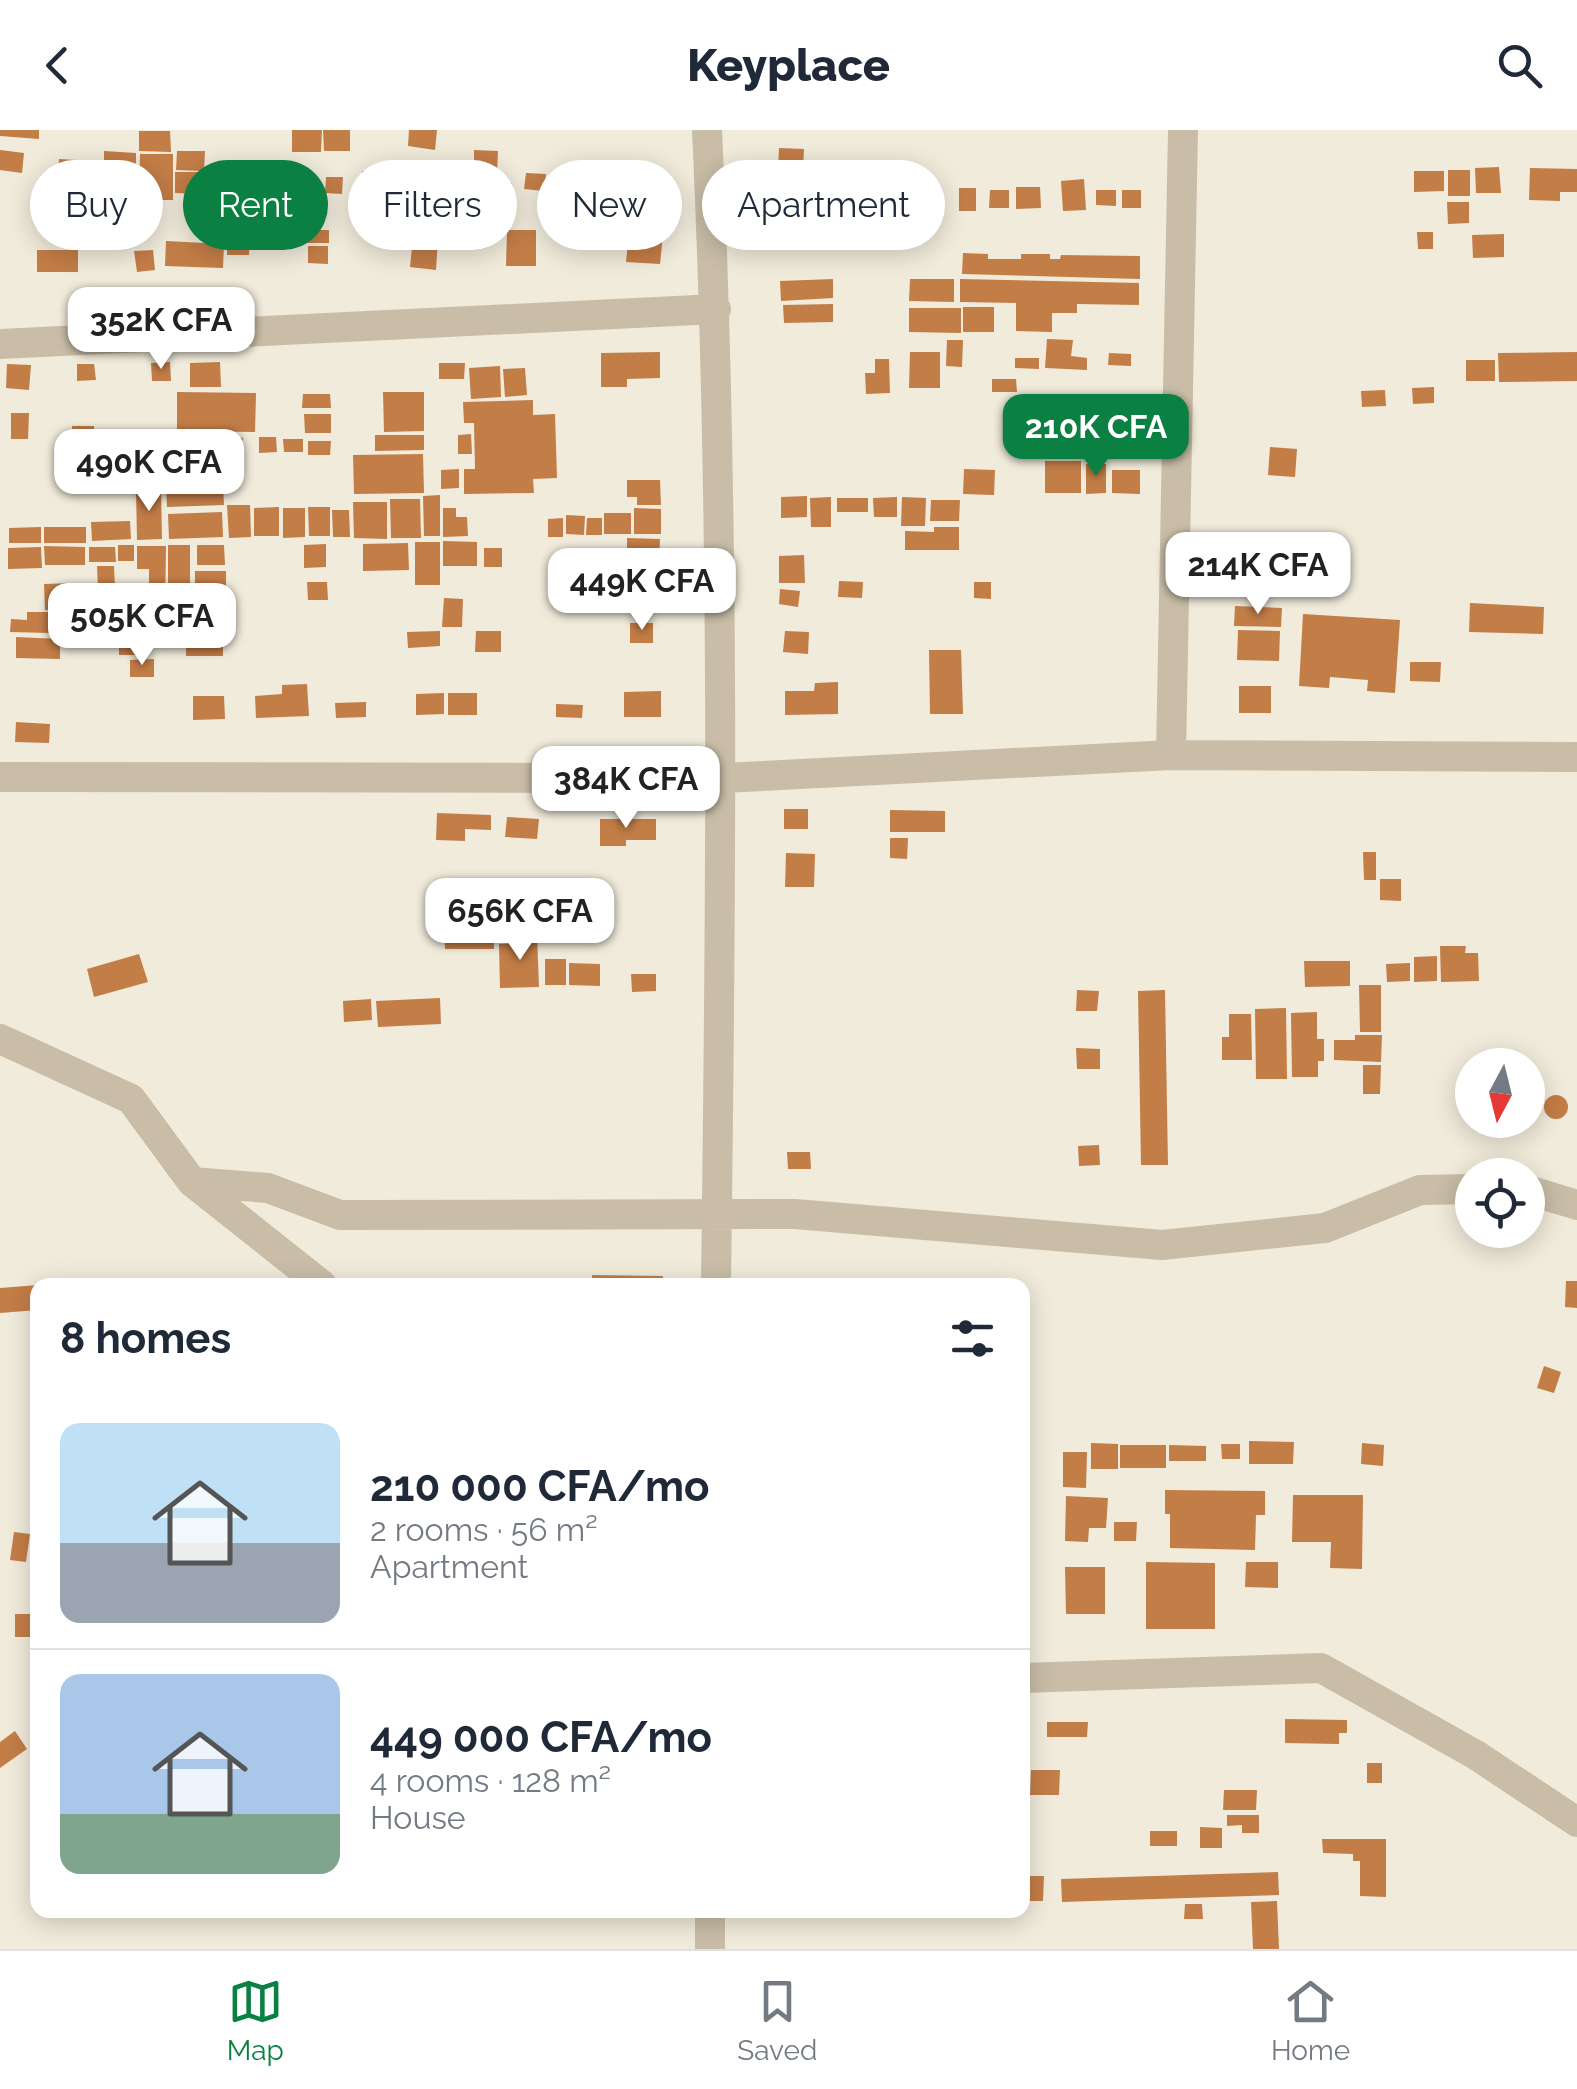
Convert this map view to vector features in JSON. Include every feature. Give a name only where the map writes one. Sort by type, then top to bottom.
[{"type":"street","points":[[708,130],[716,309],[722,778],[716,1278]]},
{"type":"street","points":[[1171,756],[1183,130]]},
{"type":"street","points":[[0,344],[716,309]]},
{"type":"street","points":[[0,777],[722,778],[1171,756],[1577,757]]},
{"type":"street","points":[[0,1038],[131,1099],[192,1182],[313,1278]]},
{"type":"street","points":[[192,1182],[268,1188],[340,1215],[795,1214],[1162,1246],[1325,1228],[1420,1190],[1455,1189]]},
{"type":"street","points":[[1545,1195],[1577,1204]]},
{"type":"street","points":[[1030,1678],[1321,1668],[1476,1755],[1577,1822]]},
{"type":"street","points":[[710,1918],[710,1949]]},
{"type":"building","points":[[0,130],[39,130],[39,139],[0,136]]},
{"type":"building","points":[[292,130],[322,130],[321,152],[292,152]]},
{"type":"building","points":[[323,130],[350,130],[350,151],[324,151]]},
{"type":"building","points":[[409,130],[437,130],[435,150],[408,146]]},
{"type":"building","points":[[139,131],[170,131],[171,152],[139,151]]},
{"type":"building","points":[[779,148],[804,149],[803,160],[778,160]]},
{"type":"building","points":[[0,150],[24,153],[22,173],[0,170]]},
{"type":"building","points":[[474,150],[498,151],[498,160],[474,160]]},
{"type":"building","points":[[104,151],[136,153],[136,160],[104,160]]},
{"type":"building","points":[[177,151],[205,151],[205,160],[183,160],[183,170],[176,170]]},
{"type":"building","points":[[140,154],[173,154],[173,200],[163,200],[163,160],[140,160]]},
{"type":"building","points":[[1499,167],[1501,193],[1476,193],[1475,168]]},
{"type":"building","points":[[1530,168],[1577,169],[1577,192],[1560,192],[1560,201],[1529,200]]},
{"type":"building","points":[[1448,170],[1470,170],[1470,196],[1448,196]]},
{"type":"building","points":[[1414,171],[1444,171],[1444,191],[1414,192]]},
{"type":"building","points":[[175,172],[183,172],[183,193],[175,193]]},
{"type":"building","points":[[526,173],[537,174],[537,190],[524,189]]},
{"type":"building","points":[[328,177],[343,177],[342,194],[328,193]]},
{"type":"building","points":[[1084,179],[1086,210],[1063,211],[1061,181]]},
{"type":"building","points":[[1016,187],[1040,187],[1041,208],[1016,209]]},
{"type":"building","points":[[959,188],[976,188],[976,211],[959,211]]},
{"type":"building","points":[[990,190],[1009,190],[1009,208],[989,208]]},
{"type":"building","points":[[1096,190],[1116,190],[1116,206],[1096,205]]},
{"type":"building","points":[[1122,190],[1141,190],[1141,208],[1122,208]]},
{"type":"building","points":[[1447,202],[1469,202],[1469,223],[1448,224]]},
{"type":"building","points":[[517,230],[536,230],[536,266],[506,266],[506,250],[517,250]]},
{"type":"building","points":[[1417,232],[1433,232],[1433,249],[1418,249]]},
{"type":"building","points":[[1504,234],[1504,257],[1473,258],[1472,235]]},
{"type":"building","points":[[166,241],[183,242],[183,250],[224,250],[223,268],[165,266]]},
{"type":"building","points":[[37,250],[78,250],[78,272],[37,272]]},
{"type":"building","points":[[153,250],[155,270],[137,272],[134,251]]},
{"type":"building","points":[[227,250],[249,250],[249,255],[227,255]]},
{"type":"building","points":[[308,250],[328,250],[328,264],[308,263]]},
{"type":"building","points":[[412,250],[437,250],[436,270],[410,267]]},
{"type":"building","points":[[627,250],[661,250],[660,264],[626,262]]},
{"type":"building","points":[[963,253],[988,254],[988,259],[1021,259],[1021,254],[1050,254],[1050,259],[1060,259],[1061,255],[1140,256],[1140,279],[962,274]]},
{"type":"building","points":[[833,279],[833,298],[781,301],[780,281]]},
{"type":"building","points":[[910,279],[954,279],[954,302],[909,301]]},
{"type":"building","points":[[960,279],[1139,283],[1139,305],[1077,304],[1077,313],[1052,313],[1052,332],[1016,331],[1016,303],[960,302]]},
{"type":"building","points":[[833,304],[833,322],[784,323],[783,305]]},
{"type":"building","points":[[963,307],[994,307],[994,332],[963,332]]},
{"type":"building","points":[[909,308],[961,308],[961,333],[909,332]]},
{"type":"building","points":[[1047,339],[1073,340],[1071,356],[1087,358],[1087,370],[1045,368]]},
{"type":"building","points":[[947,340],[963,340],[962,367],[946,366]]},
{"type":"building","points":[[660,352],[660,378],[627,379],[627,387],[601,387],[601,353]]},
{"type":"building","points":[[910,352],[940,352],[940,388],[909,388]]},
{"type":"building","points":[[1577,352],[1577,381],[1499,382],[1498,353]]},
{"type":"building","points":[[1109,353],[1131,354],[1131,366],[1108,365]]},
{"type":"building","points":[[1015,358],[1039,358],[1039,369],[1015,368]]},
{"type":"building","points":[[875,359],[889,359],[890,393],[866,394],[865,373],[875,373]]},
{"type":"building","points":[[1466,360],[1495,360],[1495,381],[1466,381]]},
{"type":"building","points":[[170,362],[171,381],[152,381],[151,363]]},
{"type":"building","points":[[220,362],[221,387],[190,387],[190,363]]},
{"type":"building","points":[[439,363],[465,363],[464,379],[439,379]]},
{"type":"building","points":[[7,364],[31,365],[29,390],[6,388]]},
{"type":"building","points":[[77,364],[94,364],[96,380],[77,381]]},
{"type":"building","points":[[500,366],[501,397],[471,399],[469,368]]},
{"type":"building","points":[[525,368],[527,395],[505,397],[503,369]]},
{"type":"building","points":[[992,379],[1016,379],[1017,392],[992,392]]},
{"type":"building","points":[[1434,387],[1434,403],[1413,404],[1412,388]]},
{"type":"building","points":[[1385,390],[1386,406],[1362,407],[1361,391]]},
{"type":"building","points":[[177,392],[256,393],[255,432],[177,431]]},
{"type":"building","points":[[383,392],[424,392],[424,431],[384,432]]},
{"type":"building","points":[[303,394],[330,394],[331,408],[302,408]]},
{"type":"building","points":[[533,400],[533,415],[555,414],[557,478],[533,479],[534,493],[464,494],[464,469],[475,469],[474,423],[464,423],[463,402]]},
{"type":"building","points":[[11,413],[29,413],[28,439],[11,439]]},
{"type":"building","points":[[304,414],[331,414],[331,433],[305,433]]},
{"type":"building","points":[[72,426],[94,426],[94,438],[72,438]]},
{"type":"building","points":[[471,434],[472,454],[458,454],[458,435]]},
{"type":"building","points":[[375,435],[424,435],[424,450],[375,451]]},
{"type":"building","points":[[225,436],[243,438],[242,452],[223,450]]},
{"type":"building","points":[[259,437],[276,437],[277,452],[259,453]]},
{"type":"building","points":[[283,439],[303,439],[303,452],[284,452]]},
{"type":"building","points":[[308,441],[331,441],[330,455],[308,455]]},
{"type":"building","points":[[1270,447],[1297,449],[1295,477],[1268,475]]},
{"type":"building","points":[[423,454],[424,493],[354,494],[353,455]]},
{"type":"building","points":[[1045,461],[1081,461],[1081,493],[1045,493]]},
{"type":"building","points":[[1086,464],[1106,464],[1106,493],[1086,494]]},
{"type":"building","points":[[222,466],[224,505],[167,507],[165,468]]},
{"type":"building","points":[[459,469],[459,488],[441,489],[441,470]]},
{"type":"building","points":[[964,469],[995,470],[994,495],[963,494]]},
{"type":"building","points":[[1112,470],[1140,470],[1140,494],[1112,493]]},
{"type":"building","points":[[627,480],[660,480],[661,505],[637,505],[637,497],[627,497]]},
{"type":"building","points":[[161,489],[162,539],[137,540],[136,490]]},
{"type":"building","points":[[440,495],[440,536],[424,536],[423,496]]},
{"type":"building","points":[[807,496],[807,517],[781,518],[781,497]]},
{"type":"building","points":[[831,497],[831,527],[811,527],[810,498]]},
{"type":"building","points":[[897,497],[897,517],[874,517],[873,498]]},
{"type":"building","points":[[902,497],[926,498],[925,526],[901,526]]},
{"type":"building","points":[[837,498],[868,498],[868,512],[837,512]]},
{"type":"building","points":[[390,499],[420,499],[421,538],[391,538]]},
{"type":"building","points":[[931,500],[960,500],[959,521],[930,521]]},
{"type":"building","points":[[353,502],[387,502],[387,539],[354,538]]},
{"type":"building","points":[[227,505],[250,505],[251,537],[229,538]]},
{"type":"building","points":[[279,507],[279,536],[254,536],[254,508]]},
{"type":"building","points":[[308,507],[330,507],[330,536],[309,536]]},
{"type":"building","points":[[283,508],[305,508],[305,537],[283,538]]},
{"type":"building","points":[[443,508],[456,508],[456,517],[467,517],[468,536],[443,537]]},
{"type":"building","points":[[634,508],[661,509],[661,534],[634,534]]},
{"type":"building","points":[[332,510],[349,510],[350,537],[333,537]]},
{"type":"building","points":[[222,512],[223,537],[169,539],[168,514]]},
{"type":"building","points":[[604,513],[631,513],[631,534],[604,534]]},
{"type":"building","points":[[566,515],[585,516],[584,535],[566,534]]},
{"type":"building","points":[[563,518],[563,537],[548,537],[548,519]]},
{"type":"building","points":[[587,518],[602,518],[602,535],[586,535]]},
{"type":"building","points":[[130,521],[131,539],[92,541],[91,522]]},
{"type":"building","points":[[41,527],[41,543],[9,543],[9,528]]},
{"type":"building","points":[[44,527],[86,527],[86,543],[44,543]]},
{"type":"building","points":[[934,527],[959,527],[959,550],[905,550],[905,531],[934,532]]},
{"type":"building","points":[[627,538],[660,539],[659,562],[627,561]]},
{"type":"building","points":[[443,541],[477,542],[477,566],[443,566]]},
{"type":"building","points":[[415,542],[440,542],[440,585],[415,585]]},
{"type":"building","points":[[408,543],[409,570],[363,571],[363,544]]},
{"type":"building","points":[[326,544],[326,567],[304,568],[304,545]]},
{"type":"building","points":[[118,545],[134,545],[134,561],[118,561]]},
{"type":"building","points":[[168,545],[190,545],[190,609],[168,609]]},
{"type":"building","points":[[197,545],[224,545],[225,565],[197,565]]},
{"type":"building","points":[[44,546],[85,547],[85,565],[45,565]]},
{"type":"building","points":[[137,546],[166,546],[165,610],[149,610],[149,569],[137,569]]},
{"type":"building","points":[[41,547],[42,568],[8,569],[8,548]]},
{"type":"building","points":[[89,547],[115,547],[116,562],[89,562]]},
{"type":"building","points":[[484,548],[502,548],[502,567],[484,567]]},
{"type":"building","points":[[804,555],[805,583],[779,583],[779,556]]},
{"type":"building","points":[[97,566],[114,566],[115,587],[98,588]]},
{"type":"building","points":[[195,571],[226,571],[226,594],[195,593]]},
{"type":"building","points":[[839,581],[863,582],[862,598],[838,597]]},
{"type":"building","points":[[307,582],[327,582],[328,600],[308,600]]},
{"type":"building","points":[[974,582],[991,582],[991,599],[974,598]]},
{"type":"building","points":[[77,583],[78,609],[45,610],[44,584]]},
{"type":"building","points":[[780,589],[800,591],[798,607],[779,604]]},
{"type":"building","points":[[444,598],[463,599],[462,627],[442,627]]},
{"type":"building","points":[[1470,603],[1544,607],[1543,634],[1469,632]]},
{"type":"building","points":[[1235,606],[1282,608],[1281,627],[1234,626]]},
{"type":"building","points":[[27,612],[50,612],[49,633],[10,632],[11,619],[27,620]]},
{"type":"building","points":[[1303,614],[1400,620],[1395,693],[1367,691],[1368,680],[1330,677],[1329,688],[1299,686]]},
{"type":"building","points":[[119,617],[147,617],[147,655],[119,655]]},
{"type":"building","points":[[630,623],[653,623],[653,643],[630,643]]},
{"type":"building","points":[[1238,630],[1280,631],[1279,661],[1237,660]]},
{"type":"building","points":[[440,631],[440,646],[408,648],[407,632]]},
{"type":"building","points":[[476,631],[501,631],[501,652],[475,652]]},
{"type":"building","points":[[785,631],[809,632],[808,654],[783,652]]},
{"type":"building","points":[[67,633],[92,633],[91,646],[67,647]]},
{"type":"building","points":[[16,637],[60,639],[60,659],[16,658]]},
{"type":"building","points":[[223,640],[223,656],[186,656],[186,641]]},
{"type":"building","points":[[929,650],[961,650],[963,714],[930,714]]},
{"type":"building","points":[[154,659],[154,677],[130,677],[130,660]]},
{"type":"building","points":[[1410,662],[1441,662],[1440,682],[1410,681]]},
{"type":"building","points":[[838,682],[838,714],[785,715],[785,691],[814,691],[815,683]]},
{"type":"building","points":[[307,684],[309,716],[256,718],[255,696],[282,694],[282,685]]},
{"type":"building","points":[[1239,686],[1271,686],[1271,713],[1239,713]]},
{"type":"building","points":[[661,691],[661,717],[624,717],[624,692]]},
{"type":"building","points":[[444,693],[444,714],[416,715],[416,694]]},
{"type":"building","points":[[448,693],[477,693],[477,715],[448,715]]},
{"type":"building","points":[[193,696],[224,696],[225,719],[193,720]]},
{"type":"building","points":[[366,702],[366,717],[336,718],[335,703]]},
{"type":"building","points":[[556,704],[583,705],[582,718],[556,717]]},
{"type":"building","points":[[16,722],[50,724],[49,743],[15,742]]},
{"type":"building","points":[[784,809],[808,809],[808,829],[784,829]]},
{"type":"building","points":[[890,810],[945,811],[945,832],[890,832]]},
{"type":"building","points":[[437,813],[491,815],[491,830],[465,829],[465,841],[436,840]]},
{"type":"building","points":[[507,817],[539,819],[537,839],[505,837]]},
{"type":"building","points":[[600,819],[656,819],[656,840],[626,840],[626,846],[600,846]]},
{"type":"building","points":[[890,838],[908,838],[907,859],[890,858]]},
{"type":"building","points":[[1363,852],[1376,852],[1376,880],[1364,880]]},
{"type":"building","points":[[786,853],[815,854],[814,887],[785,887]]},
{"type":"building","points":[[1380,879],[1401,879],[1401,901],[1380,900]]},
{"type":"building","points":[[444,894],[465,894],[465,905],[494,905],[494,949],[445,949]]},
{"type":"building","points":[[537,934],[539,987],[500,988],[499,944],[519,943],[518,935]]},
{"type":"building","points":[[1440,946],[1466,946],[1465,953],[1478,953],[1479,981],[1441,982]]},
{"type":"building","points":[[139,954],[148,982],[94,997],[87,969]]},
{"type":"building","points":[[1437,956],[1437,981],[1414,982],[1414,957]]},
{"type":"building","points":[[545,959],[566,959],[566,985],[545,985]]},
{"type":"building","points":[[1304,961],[1350,961],[1350,986],[1305,987]]},
{"type":"building","points":[[569,963],[600,964],[600,986],[569,985]]},
{"type":"building","points":[[1410,963],[1410,981],[1387,982],[1386,964]]},
{"type":"building","points":[[631,974],[656,974],[656,991],[632,992]]},
{"type":"building","points":[[1359,985],[1381,985],[1381,1032],[1360,1032]]},
{"type":"building","points":[[1077,990],[1099,991],[1097,1011],[1076,1011]]},
{"type":"building","points":[[1165,990],[1168,1165],[1141,1165],[1138,991]]},
{"type":"building","points":[[440,998],[441,1024],[378,1027],[376,1001]]},
{"type":"building","points":[[371,999],[372,1020],[344,1022],[343,1001]]},
{"type":"building","points":[[1286,1008],[1287,1079],[1256,1079],[1255,1009]]},
{"type":"building","points":[[1317,1012],[1317,1039],[1324,1039],[1324,1061],[1318,1061],[1318,1077],[1292,1077],[1291,1013]]},
{"type":"building","points":[[1229,1014],[1251,1014],[1252,1060],[1222,1060],[1222,1037],[1229,1037]]},
{"type":"building","points":[[1355,1035],[1382,1035],[1381,1062],[1334,1060],[1334,1040],[1355,1040]]},
{"type":"building","points":[[1076,1048],[1100,1049],[1100,1069],[1077,1069]]},
{"type":"building","points":[[1363,1065],[1381,1065],[1380,1094],[1363,1094]]},
{"type":"building","points":[[1561,1096],[1567,1102],[1565,1116],[1547,1116],[1547,1098]]},
{"type":"building","points":[[1099,1145],[1100,1165],[1079,1166],[1078,1146]]},
{"type":"building","points":[[787,1152],[810,1152],[811,1169],[788,1169]]},
{"type":"building","points":[[592,1275],[663,1276],[663,1278]]},
{"type":"building","points":[[1566,1281],[1577,1281],[1577,1308],[1565,1307]]},
{"type":"building","points":[[30,1286],[30,1311],[0,1313],[0,1288]]},
{"type":"building","points":[[1544,1366],[1561,1372],[1554,1393],[1537,1388]]},
{"type":"building","points":[[1249,1441],[1294,1442],[1293,1464],[1249,1464]]},
{"type":"building","points":[[1091,1443],[1118,1444],[1118,1469],[1091,1469]]},
{"type":"building","points":[[1362,1443],[1384,1445],[1383,1466],[1361,1464]]},
{"type":"building","points":[[1221,1444],[1240,1444],[1240,1459],[1222,1459]]},
{"type":"building","points":[[1120,1445],[1166,1445],[1166,1468],[1120,1468]]},
{"type":"building","points":[[1169,1445],[1206,1446],[1206,1461],[1169,1461]]},
{"type":"building","points":[[1063,1452],[1087,1452],[1086,1488],[1063,1487]]},
{"type":"building","points":[[1165,1490],[1265,1491],[1265,1515],[1256,1515],[1255,1550],[1170,1548]]},
{"type":"building","points":[[1293,1495],[1363,1495],[1362,1569],[1330,1568],[1331,1542],[1292,1542]]},
{"type":"building","points":[[1066,1496],[1108,1498],[1106,1528],[1089,1528],[1088,1542],[1065,1541]]},
{"type":"building","points":[[1114,1522],[1137,1522],[1136,1541],[1114,1541]]},
{"type":"building","points":[[14,1532],[30,1534],[26,1562],[10,1560]]},
{"type":"building","points":[[1146,1562],[1215,1563],[1215,1629],[1146,1629]]},
{"type":"building","points":[[1246,1562],[1278,1562],[1278,1588],[1245,1587]]},
{"type":"building","points":[[1065,1567],[1105,1567],[1105,1614],[1066,1614]]},
{"type":"building","points":[[15,1614],[30,1614],[30,1637],[15,1637]]},
{"type":"building","points":[[1285,1719],[1347,1720],[1347,1733],[1339,1733],[1339,1744],[1285,1743]]},
{"type":"building","points":[[1047,1722],[1088,1722],[1087,1737],[1047,1737]]},
{"type":"building","points":[[15,1731],[27,1749],[0,1768],[0,1742]]},
{"type":"building","points":[[1367,1763],[1382,1763],[1382,1783],[1367,1783]]},
{"type":"building","points":[[1031,1770],[1060,1770],[1059,1795],[1030,1795]]},
{"type":"building","points":[[1224,1790],[1257,1790],[1256,1810],[1223,1810]]},
{"type":"building","points":[[1227,1815],[1259,1815],[1259,1833],[1242,1833],[1242,1825],[1227,1826]]},
{"type":"building","points":[[1200,1827],[1222,1828],[1222,1848],[1200,1848]]},
{"type":"building","points":[[1150,1831],[1177,1831],[1177,1846],[1150,1846]]},
{"type":"building","points":[[1322,1839],[1386,1839],[1386,1897],[1360,1896],[1360,1861],[1353,1861],[1353,1854],[1323,1853]]},
{"type":"building","points":[[1278,1872],[1279,1895],[1062,1902],[1061,1879]]},
{"type":"building","points":[[1030,1876],[1044,1876],[1043,1901],[1030,1901]]},
{"type":"building","points":[[1277,1901],[1279,1949],[1253,1949],[1251,1902]]},
{"type":"building","points":[[1185,1904],[1202,1904],[1203,1919],[1184,1919]]}]
